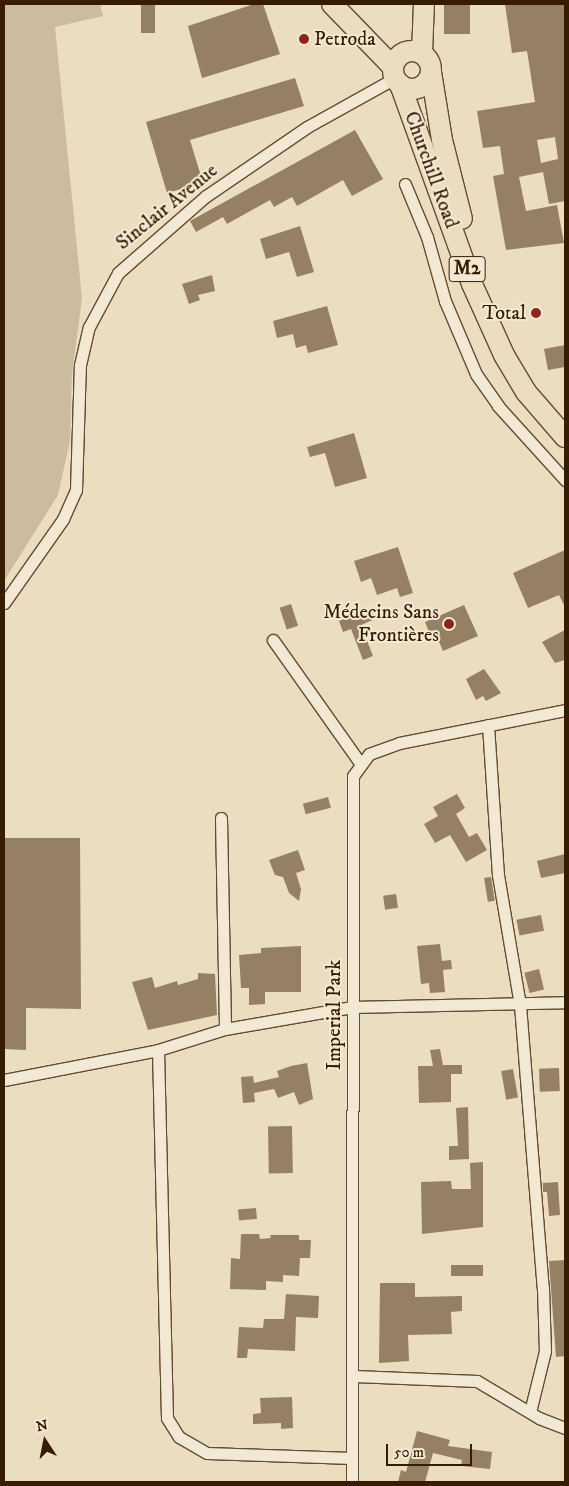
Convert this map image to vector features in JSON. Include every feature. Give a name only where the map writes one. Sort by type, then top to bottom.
[{"type":"highway","name":"M2","points":[[332,4],[396,76]]},
{"type":"highway","name":"Churchill Road","points":[[424,4],[422,53],[431,72],[442,140],[481,281],[512,351],[534,386],[565,422]]},
{"type":"highway","points":[[396,76],[407,51],[422,53]]},
{"type":"highway","name":"Churchill Road","points":[[396,76],[419,88],[431,72]]},
{"type":"highway","name":"Churchill Road","points":[[396,76],[469,275],[504,355],[526,392],[565,437]]},
{"type":"street","name":"Sinclair Avenue","points":[[4,603],[63,519],[76,490],[80,365],[89,327],[118,272],[150,241],[230,179],[307,126],[396,76]]},
{"type":"street","points":[[405,184],[427,237],[445,301],[476,374],[498,406],[565,480]]},
{"type":"street","points":[[273,640],[360,763],[369,754],[399,742],[565,710]]},
{"type":"street","points":[[488,725],[498,875],[520,1005],[545,1351],[530,1412]]},
{"type":"street","name":"Imperial Park","points":[[352,1482],[354,1376],[353,776],[360,763]]},
{"type":"street","points":[[221,818],[224,1029]]},
{"type":"street","points":[[4,1080],[158,1050],[224,1029],[352,1007],[520,1005],[565,1002]]},
{"type":"street","points":[[158,1050],[166,1418],[179,1437],[207,1453],[352,1458]]},
{"type":"street","points":[[354,1376],[477,1381],[530,1412],[565,1428]]},
{"type":"shaded area","points":[[4,4],[100,4],[103,16],[55,27],[82,298],[72,374],[70,441],[58,495],[4,581]]},
{"type":"building","points":[[141,4],[155,4],[155,33],[141,33]]},
{"type":"building","points":[[254,4],[263,4],[280,54],[202,78],[188,26]]},
{"type":"building","points":[[444,4],[470,4],[470,34],[444,34]]},
{"type":"building","points":[[505,4],[565,4],[565,201],[549,204],[543,172],[519,177],[526,211],[557,205],[564,243],[506,250],[493,176],[504,174],[500,146],[483,148],[477,111],[535,102],[527,51],[512,53]],"holes":[[[555,137],[558,159],[541,163],[537,140]]]},
{"type":"building","points":[[295,78],[304,106],[190,140],[203,183],[167,193],[146,122]]},
{"type":"building","points":[[355,130],[383,179],[352,196],[343,180],[297,206],[292,197],[274,207],[270,200],[227,224],[223,217],[196,232],[190,221]]},
{"type":"building","points":[[300,226],[314,272],[297,277],[289,252],[266,259],[260,239]]},
{"type":"building","points":[[212,275],[215,291],[198,295],[200,300],[189,304],[182,284]]},
{"type":"building","points":[[327,306],[338,345],[308,353],[306,345],[296,348],[293,334],[277,338],[273,321]]},
{"type":"building","points":[[565,345],[565,367],[548,370],[544,349]]},
{"type":"building","points":[[354,433],[367,478],[335,487],[325,453],[310,457],[307,447]]},
{"type":"building","points":[[398,547],[413,593],[400,597],[397,588],[377,595],[371,578],[361,582],[354,561]]},
{"type":"building","points":[[565,550],[565,607],[559,595],[528,608],[513,573]]},
{"type":"building","points":[[291,604],[298,626],[287,630],[280,608]]},
{"type":"building","name":"Médecins Sans Frontières","points":[[464,605],[478,636],[443,651],[434,630],[429,632],[425,622]]},
{"type":"building","points":[[370,608],[375,619],[361,625],[373,656],[363,660],[351,629],[343,632],[339,621]]},
{"type":"building","points":[[565,630],[565,660],[555,663],[542,642]]},
{"type":"building","points":[[484,669],[501,693],[486,701],[483,696],[476,700],[466,679]]},
{"type":"building","points":[[457,794],[465,808],[456,814],[469,837],[477,833],[487,850],[466,862],[450,835],[435,843],[424,824],[438,816],[433,807]]},
{"type":"building","points":[[328,797],[331,808],[306,814],[303,804]]},
{"type":"building","points":[[4,838],[80,838],[81,1009],[26,1008],[26,1050],[4,1049]]},
{"type":"building","points":[[298,850],[305,870],[296,873],[301,889],[299,901],[289,893],[283,877],[275,875],[269,860]]},
{"type":"building","points":[[565,854],[565,873],[541,878],[537,861]]},
{"type":"building","points":[[491,877],[495,901],[488,902],[484,878]]},
{"type":"building","points":[[396,894],[398,908],[385,910],[383,896]]},
{"type":"building","points":[[541,915],[544,931],[520,935],[516,920]]},
{"type":"building","points":[[440,944],[442,961],[451,960],[452,969],[443,970],[445,992],[430,993],[429,983],[421,984],[417,946]]},
{"type":"building","points":[[301,946],[301,992],[265,992],[265,1004],[249,1005],[249,988],[241,988],[239,955],[261,953],[261,948]]},
{"type":"building","points":[[539,969],[544,989],[530,993],[524,973]]},
{"type":"building","points":[[198,973],[215,974],[217,1015],[148,1030],[132,982],[152,977],[155,988],[177,981],[178,985],[198,979]]},
{"type":"building","points":[[440,1049],[443,1065],[462,1065],[462,1074],[451,1074],[451,1102],[419,1103],[418,1066],[433,1066],[430,1050]]},
{"type":"building","points":[[307,1063],[313,1099],[299,1105],[294,1092],[278,1098],[274,1089],[254,1093],[255,1102],[243,1103],[241,1077],[253,1076],[254,1083],[279,1077],[277,1071]]},
{"type":"building","points":[[559,1068],[560,1091],[540,1092],[539,1069]]},
{"type":"building","points":[[513,1069],[518,1098],[506,1100],[501,1071]]},
{"type":"building","points":[[468,1107],[469,1159],[449,1160],[449,1146],[458,1146],[456,1108]]},
{"type":"building","points":[[268,1126],[292,1126],[293,1173],[269,1173]]},
{"type":"building","points":[[483,1162],[483,1227],[422,1234],[421,1182],[451,1181],[452,1189],[471,1189],[470,1163]]},
{"type":"building","points":[[558,1182],[560,1215],[549,1216],[547,1192],[543,1192],[543,1183]]},
{"type":"building","points":[[256,1208],[257,1219],[239,1221],[238,1210]]},
{"type":"building","points":[[241,1234],[259,1234],[260,1239],[271,1238],[270,1235],[299,1235],[299,1240],[311,1240],[310,1258],[300,1258],[299,1276],[283,1275],[283,1282],[266,1281],[266,1290],[230,1289],[231,1258],[240,1259]]},
{"type":"building","points":[[565,1260],[565,1356],[556,1357],[549,1261]]},
{"type":"building","points":[[451,1265],[483,1265],[483,1276],[451,1276]]},
{"type":"building","points":[[380,1283],[415,1283],[415,1297],[462,1296],[462,1311],[451,1312],[452,1334],[408,1335],[409,1361],[379,1363]]},
{"type":"building","points":[[286,1294],[319,1296],[318,1318],[296,1317],[295,1351],[248,1349],[247,1358],[237,1358],[239,1327],[263,1328],[264,1319],[284,1319]]},
{"type":"building","points":[[292,1397],[293,1428],[281,1429],[281,1423],[253,1424],[253,1414],[261,1413],[260,1398]]},
{"type":"building","points":[[417,1431],[450,1440],[448,1446],[492,1452],[490,1469],[461,1466],[462,1460],[433,1453],[425,1482],[398,1482],[401,1470],[406,1472]]},
{"type":"place","name":"Petroda","points":[[304,39]]},
{"type":"place","name":"Total","points":[[536,313]]},
{"type":"place","name":"Médecins Sans Frontières","points":[[449,624]]}]
